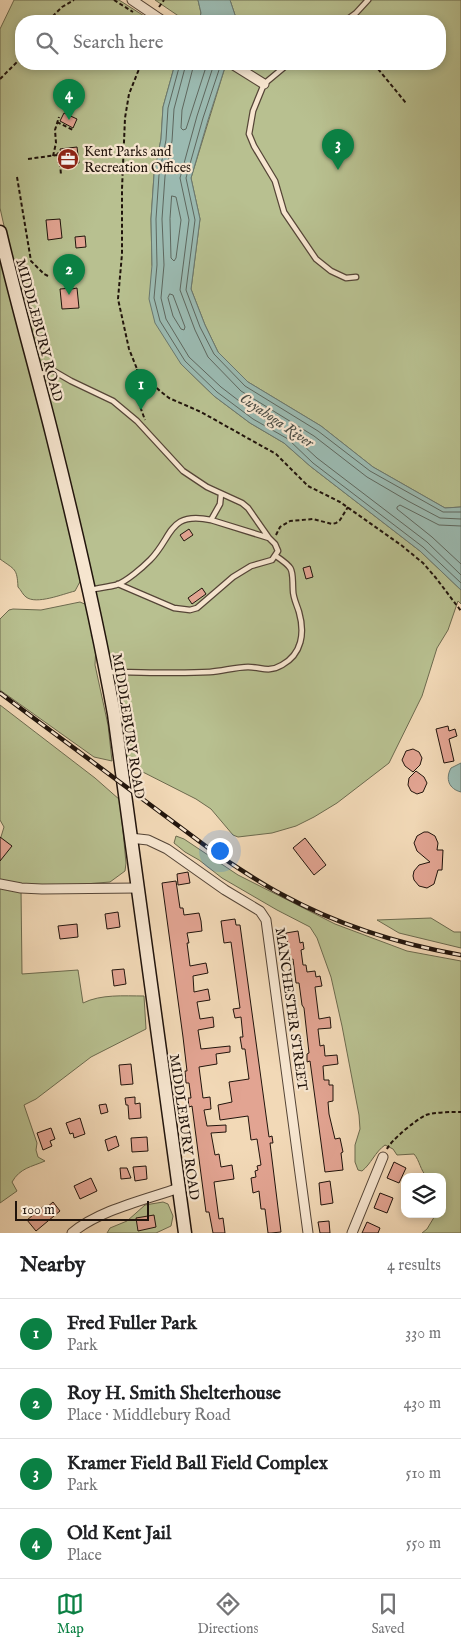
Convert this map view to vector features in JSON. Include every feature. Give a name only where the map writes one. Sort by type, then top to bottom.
[{"type":"street","points":[[132,0],[154,15]]},
{"type":"street","points":[[241,70],[264,84]]},
{"type":"street","name":"MIDDLEBURY ROAD","points":[[0,232],[90,590],[106,672],[115,723],[185,1233]]},
{"type":"street","name":"MANCHESTER STREET","points":[[130,838],[148,840],[167,849],[225,890],[260,910],[265,917],[308,1233]]},
{"type":"street","points":[[0,884],[42,889],[137,888]]},
{"type":"street","points":[[352,1233],[383,1158]]},
{"type":"street","points":[[72,1233],[96,1218],[179,1188]]},
{"type":"lane","points":[[353,15],[368,0]]},
{"type":"lane","points":[[281,70],[264,84],[253,111],[249,134],[275,181],[284,212],[316,259],[331,271],[346,278],[356,278]]},
{"type":"lane","points":[[36,375],[52,370],[113,401],[137,421],[184,471],[248,508],[270,540],[278,548],[276,556],[272,560],[251,566],[233,576],[196,608],[190,610],[174,608],[118,584]]},
{"type":"lane","points":[[211,520],[220,504],[221,494]]},
{"type":"lane","points":[[90,590],[118,584],[151,559],[175,525],[180,522],[195,518],[211,520],[270,540]]},
{"type":"lane","points":[[106,672],[208,672],[248,667],[266,670],[287,662],[298,652],[301,644],[302,623],[294,594],[293,573],[290,567],[276,556]]},
{"type":"path","points":[[54,15],[62,7],[74,0]]},
{"type":"path","points":[[159,6],[164,0]]},
{"type":"path","points":[[0,79],[15,64]]},
{"type":"path","points":[[139,70],[129,94],[125,118],[122,254],[118,299],[130,354],[137,369],[169,398],[201,412],[276,454],[308,486],[348,507],[423,563],[461,611]]},
{"type":"path","points":[[379,70],[406,103]]},
{"type":"path","points":[[53,156],[56,143],[55,130],[59,117]]},
{"type":"path","points":[[57,122],[73,130]]},
{"type":"path","points":[[28,159],[57,155]]},
{"type":"path","points":[[60,163],[61,176]]},
{"type":"path","points":[[17,177],[31,261],[44,274],[50,277]]},
{"type":"path","points":[[137,369],[136,398],[148,424]]},
{"type":"path","points":[[270,540],[284,523],[313,518],[332,524],[340,520],[348,507]]},
{"type":"path","points":[[383,1158],[389,1145],[426,1115],[461,1112]]},
{"type":"green space","points":[[14,0],[119,0],[143,15],[15,15],[15,70],[173,70],[163,107],[161,139],[154,175],[151,219],[152,265],[181,364],[214,396],[250,423],[284,443],[310,466],[420,551],[461,590],[461,604],[458,601],[448,630],[437,648],[422,696],[389,763],[337,803],[296,826],[272,833],[238,837],[233,835],[211,809],[196,799],[125,762],[0,208],[0,29]]},
{"type":"green space","points":[[155,0],[198,0],[200,15],[177,15]]},
{"type":"green space","points":[[230,0],[461,0],[461,507],[445,508],[373,467],[321,426],[248,382],[218,352],[191,289],[200,219],[191,178],[224,70],[446,70],[446,15],[235,15]]},
{"type":"green space","points":[[0,252],[83,576],[75,591],[36,600],[25,596],[18,587],[17,576],[14,570],[0,559]]},
{"type":"green space","points":[[80,602],[87,605],[93,633],[91,635],[96,644],[95,665],[108,725],[112,761],[94,757],[0,690],[0,619],[9,610],[13,609],[41,610]]},
{"type":"green space","points":[[0,705],[95,778],[120,800],[126,863],[125,871],[110,882],[21,889],[22,974],[78,970],[83,1003],[105,997],[144,996],[146,1029],[91,1057],[36,1099],[24,1105],[37,1143],[38,1157],[45,1161],[26,1168],[15,1177],[12,1182],[17,1191],[0,1203],[0,840],[4,827],[0,820]]},
{"type":"green space","points":[[176,836],[184,839],[238,875],[335,924],[407,951],[461,961],[461,1233],[422,1233],[427,1229],[434,1218],[446,1218],[446,1173],[424,1173],[414,1154],[397,1155],[393,1149],[385,1145],[362,1171],[358,1170],[355,1162],[355,1145],[360,1129],[359,1115],[342,1026],[331,977],[317,938],[310,927],[222,878],[174,843]]},
{"type":"green space","points":[[431,918],[454,932],[461,932],[461,948],[399,933],[377,920]]},
{"type":"green space","points":[[163,1202],[168,1204],[173,1216],[171,1226],[156,1233],[107,1233],[110,1228],[127,1221],[145,1205]]},
{"type":"water","points":[[198,0],[230,0],[235,15],[200,15]]},
{"type":"water","name":"Cuyahoga River","points":[[173,70],[224,70],[191,178],[200,219],[191,289],[218,352],[248,382],[321,426],[373,467],[445,508],[461,507],[461,590],[420,551],[310,466],[284,443],[250,423],[214,396],[181,364],[155,323],[149,299],[152,265],[151,219],[154,175],[161,139],[163,107]]},
{"type":"water","points":[[461,763],[461,792],[451,786],[448,776],[451,768]]},
{"type":"building","points":[[64,113],[77,119],[73,128],[60,121]]},
{"type":"building","name":"Kent Parks and Recreation Offices","points":[[77,147],[79,163],[62,165],[62,163],[58,163],[57,153],[61,153],[60,149]]},
{"type":"building","points":[[60,219],[62,238],[48,240],[46,220]]},
{"type":"building","points":[[85,236],[86,247],[76,248],[75,237]]},
{"type":"building","points":[[77,288],[79,308],[62,309],[60,289]]},
{"type":"building","points":[[189,529],[193,535],[184,541],[180,535]]},
{"type":"building","points":[[310,566],[313,577],[306,579],[303,568]]},
{"type":"building","points":[[202,588],[206,594],[192,604],[188,598]]},
{"type":"building","points":[[448,726],[449,731],[455,729],[457,736],[449,739],[454,761],[444,763],[436,729]]},
{"type":"building","points":[[413,749],[419,752],[422,758],[420,765],[413,772],[405,766],[402,760],[406,751]]},
{"type":"building","points":[[416,771],[424,777],[427,783],[423,792],[417,794],[411,791],[408,785],[409,778]]},
{"type":"building","points":[[424,832],[435,836],[438,843],[437,850],[443,850],[442,870],[438,870],[434,884],[427,888],[419,886],[413,876],[414,871],[419,865],[430,862],[417,851],[414,843],[417,836]]},
{"type":"building","points":[[0,837],[12,846],[0,861]]},
{"type":"building","points":[[305,838],[326,865],[314,875],[293,848]]},
{"type":"building","points":[[188,872],[190,883],[178,885],[177,874]]},
{"type":"building","points":[[176,881],[180,908],[183,908],[184,915],[199,913],[201,921],[202,931],[187,933],[189,943],[187,943],[190,966],[206,963],[208,973],[193,976],[194,992],[208,989],[210,1000],[197,1002],[200,1019],[213,1017],[214,1027],[198,1030],[201,1049],[230,1046],[230,1052],[216,1054],[217,1064],[199,1067],[203,1098],[210,1097],[211,1109],[204,1110],[207,1126],[226,1125],[226,1132],[211,1133],[215,1155],[219,1154],[221,1167],[232,1165],[234,1179],[214,1182],[219,1219],[223,1218],[225,1233],[213,1233],[209,1212],[206,1212],[192,1106],[189,1107],[188,1098],[191,1098],[189,1083],[186,1083],[185,1071],[187,1071],[183,1037],[162,883]]},
{"type":"building","points":[[118,912],[120,927],[107,929],[105,914]]},
{"type":"building","points":[[235,919],[236,925],[240,925],[269,1137],[272,1136],[273,1143],[270,1143],[281,1232],[268,1233],[265,1209],[261,1209],[259,1191],[253,1193],[251,1178],[256,1177],[255,1171],[258,1170],[257,1166],[261,1165],[257,1139],[251,1140],[248,1116],[220,1120],[218,1105],[232,1102],[229,1082],[249,1079],[245,1049],[242,1049],[240,1037],[243,1037],[241,1017],[235,1018],[233,1009],[240,1008],[231,942],[224,943],[221,921]]},
{"type":"building","points":[[77,924],[78,937],[60,939],[58,926]]},
{"type":"building","points":[[298,931],[300,943],[303,942],[304,949],[301,950],[303,965],[306,965],[307,972],[315,971],[316,977],[320,976],[322,986],[315,987],[319,1019],[330,1017],[331,1028],[318,1029],[320,1046],[324,1045],[325,1056],[337,1055],[338,1064],[323,1066],[324,1080],[329,1080],[329,1085],[333,1085],[333,1101],[328,1102],[329,1114],[335,1139],[340,1138],[343,1152],[341,1153],[343,1170],[325,1172],[310,1061],[307,1062],[307,1054],[309,1053],[304,1008],[299,983],[296,983],[293,959],[290,960],[286,933]]},
{"type":"building","points":[[124,969],[126,984],[114,986],[112,970]]},
{"type":"building","points":[[131,1064],[133,1084],[121,1085],[119,1065]]},
{"type":"building","points":[[135,1097],[135,1104],[140,1103],[141,1118],[129,1119],[128,1105],[126,1105],[125,1098]]},
{"type":"building","points":[[106,1104],[108,1112],[101,1114],[99,1105]]},
{"type":"building","points":[[80,1118],[85,1134],[74,1138],[73,1133],[70,1134],[66,1123]]},
{"type":"building","points":[[51,1128],[55,1139],[50,1141],[52,1146],[43,1150],[37,1133]]},
{"type":"building","points":[[116,1136],[119,1146],[108,1151],[105,1140]]},
{"type":"building","points":[[147,1137],[148,1151],[132,1152],[131,1138]]},
{"type":"building","points":[[394,1162],[406,1168],[404,1173],[401,1173],[399,1183],[387,1178]]},
{"type":"building","points":[[146,1166],[147,1179],[135,1181],[133,1167]]},
{"type":"building","points":[[120,1168],[127,1168],[131,1178],[121,1179]]},
{"type":"building","points":[[91,1178],[97,1191],[80,1199],[74,1186]]},
{"type":"building","points":[[330,1181],[333,1203],[321,1205],[319,1183]]},
{"type":"building","points":[[380,1193],[393,1198],[387,1213],[374,1208]]},
{"type":"building","points":[[53,1202],[60,1211],[36,1231],[27,1220],[44,1206],[46,1208]]},
{"type":"building","points":[[154,1215],[156,1227],[138,1231],[136,1218]]},
{"type":"building","points":[[329,1221],[330,1233],[320,1233],[318,1222]]},
{"type":"building","points":[[367,1222],[380,1228],[378,1233],[362,1233]]},
{"type":"railway","points":[[0,693],[211,850],[274,890],[304,906],[369,932],[461,955]]},
{"type":"place","name":"Old Kent Jail","points":[[69,120]]},
{"type":"place","name":"Kent Parks and Recreation Offices","points":[[68,159]]},
{"type":"place","name":"Kramer Field Ball Field Complex","points":[[338,170]]},
{"type":"place","name":"Roy H. Smith Shelterhouse","points":[[69,295]]},
{"type":"place","name":"Fred Fuller Park","points":[[141,410]]}]
